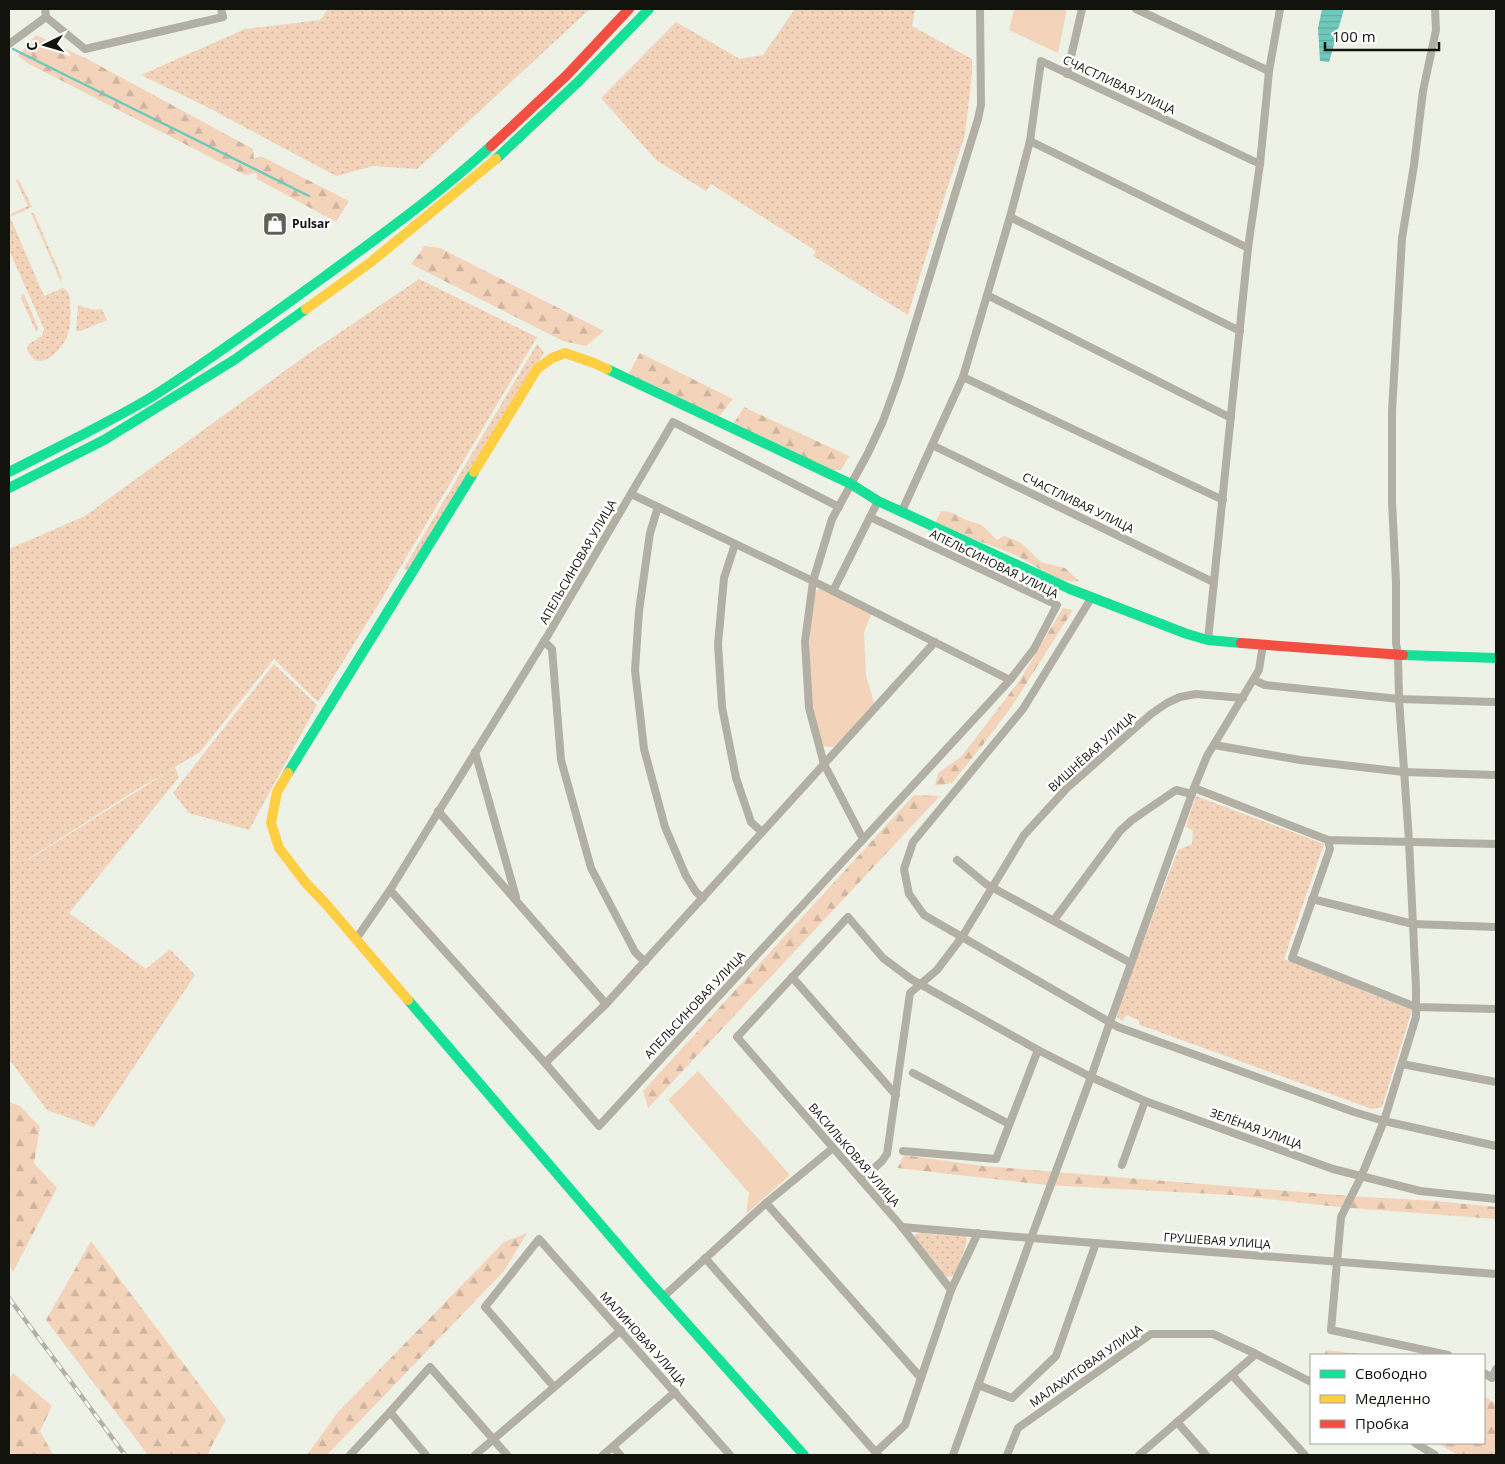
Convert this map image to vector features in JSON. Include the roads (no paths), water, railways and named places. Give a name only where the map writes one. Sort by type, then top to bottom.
[{"type":"street","points":[[9,472],[96,428],[149,398],[224,349],[299,296],[422,204],[485,151],[567,75],[629,9]]},
{"type":"street","points":[[9,488],[104,440],[234,360],[370,262],[494,161],[579,81],[649,9]]},
{"type":"street","points":[[864,839],[824,764],[809,708],[805,642],[813,581],[832,519],[868,453],[898,380],[978,119],[981,105],[980,9]]},
{"type":"street","points":[[1067,74],[1082,9]]},
{"type":"street","points":[[1136,9],[1269,71]]},
{"type":"street","points":[[1208,640],[1248,248],[1260,164],[1269,71],[1280,9]]},
{"type":"street","points":[[1435,9],[1436,30],[1423,91],[1414,165],[1402,238],[1392,411],[1392,502],[1396,582],[1396,643],[1409,841],[1416,1017],[1384,1121],[1341,1217],[1331,1330],[1443,1354]]},
{"type":"street","points":[[9,44],[46,13],[85,49],[222,13]]},
{"type":"street","name":"СЧАСТЛИВАЯ УЛИЦА","points":[[902,511],[963,377],[1010,217],[1030,140],[1041,61],[1260,164]]},
{"type":"street","points":[[1030,140],[1248,248]]},
{"type":"street","points":[[1010,217],[1240,331]]},
{"type":"street","points":[[987,295],[1231,418]]},
{"type":"street","points":[[299,296],[307,309]]},
{"type":"street","points":[[804,1455],[663,1297],[305,882],[279,848],[271,823],[277,792],[537,369],[552,358],[565,353],[594,363],[851,484],[878,501],[1070,589],[1187,634],[1208,640],[1398,655],[1496,658]]},
{"type":"street","points":[[963,377],[1223,500]]},
{"type":"street","name":"АПЕЛЬСИНОВАЯ УЛИЦА","points":[[839,507],[673,422],[544,641],[390,890],[599,1126],[1010,680],[1034,649],[1058,605],[870,516]]},
{"type":"street","name":"СЧАСТЛИВАЯ УЛИЦА","points":[[932,444],[1213,582]]},
{"type":"street","name":"АПЕЛЬСИНОВАЯ УЛИЦА","points":[[631,494],[813,581],[1010,680]]},
{"type":"street","points":[[833,591],[878,501]]},
{"type":"street","points":[[658,507],[650,534],[638,620],[636,670],[644,749],[665,827],[686,876],[696,892],[703,898]]},
{"type":"street","points":[[735,544],[724,578],[718,644],[722,708],[736,778],[751,822],[762,832]]},
{"type":"street","points":[[1092,597],[1022,709],[912,842],[904,869],[909,894],[924,915],[1127,1030],[1354,1112],[1384,1121],[1496,1146]]},
{"type":"street","name":"АПЕЛЬСИНОВАЯ УЛИЦА","points":[[544,641],[552,649],[561,760],[591,868],[635,952],[645,962]]},
{"type":"street","points":[[545,1063],[606,1004],[645,962],[935,642]]},
{"type":"street","points":[[953,1455],[1193,791],[1214,745],[1259,670],[1263,644]]},
{"type":"street","points":[[1254,680],[1265,685],[1399,699],[1496,702]]},
{"type":"street","name":"ВИШНЁВАЯ УЛИЦА","points":[[920,983],[938,970],[962,937],[1024,835],[1067,788],[1151,714],[1167,703],[1180,697],[1196,694],[1243,698]]},
{"type":"street","points":[[1214,745],[1300,760],[1404,772],[1496,775]]},
{"type":"street","points":[[475,752],[517,900]]},
{"type":"street","points":[[1054,920],[1120,831],[1132,820],[1176,790],[1193,791],[1328,840],[1496,844]]},
{"type":"street","points":[[438,811],[606,1004]]},
{"type":"street","points":[[1328,840],[1330,849],[1292,958],[1416,1007],[1496,1009]]},
{"type":"street","points":[[958,860],[986,884],[1131,963]]},
{"type":"street","points":[[356,939],[390,890]]},
{"type":"street","points":[[1312,899],[1413,924],[1496,928]]},
{"type":"street","points":[[861,1180],[888,1154],[910,993],[920,983],[911,979],[884,958],[848,917],[792,977],[896,1095]]},
{"type":"street","name":"ВАСИЛЬКОВАЯ УЛИЦА","points":[[792,977],[737,1037],[902,1227],[952,1290]]},
{"type":"street","name":"ЗЕЛЁНАЯ УЛИЦА","points":[[920,983],[1038,1050],[1091,1077],[1145,1101],[1333,1169],[1420,1191],[1496,1199]]},
{"type":"street","points":[[903,1151],[996,1159],[1038,1050]]},
{"type":"street","points":[[1402,1064],[1496,1082]]},
{"type":"street","points":[[913,1073],[1009,1124]]},
{"type":"street","points":[[1122,1165],[1145,1101]]},
{"type":"street","points":[[663,1297],[766,1203],[833,1148]]},
{"type":"street","points":[[766,1203],[921,1378]]},
{"type":"street","name":"ГРУШЕВАЯ УЛИЦА","points":[[902,1227],[1496,1274]]},
{"type":"street","points":[[705,1258],[877,1454],[905,1425],[952,1290],[978,1233]]},
{"type":"street","name":"МАЛИНОВАЯ УЛИЦА","points":[[554,1387],[485,1307],[539,1239],[730,1455]]},
{"type":"street","points":[[978,1385],[1012,1398],[1056,1356],[1096,1243]]},
{"type":"street","points":[[476,1455],[620,1330]]},
{"type":"street","name":"МАЛАХИТОВАЯ УЛИЦА","points":[[1007,1455],[1018,1428],[1151,1334],[1212,1334],[1310,1381]]},
{"type":"street","points":[[1139,1455],[1256,1354]]},
{"type":"street","points":[[350,1455],[430,1367],[507,1455]]},
{"type":"street","points":[[1494,1379],[1496,1369]]},
{"type":"street","points":[[1232,1375],[1305,1455]]},
{"type":"street","points":[[603,1455],[675,1392]]},
{"type":"street","points":[[390,1412],[426,1455]]},
{"type":"street","points":[[1177,1422],[1206,1455]]},
{"type":"street","points":[[1417,1444],[1435,1455]]},
{"type":"street","points":[[613,1447],[620,1455]]},
{"type":"water","points":[[1322,9],[1344,9],[1329,62],[1320,61],[1318,28]]},
{"type":"waterway","points":[[13,49],[309,196]]},
{"type":"railway","points":[[9,1298],[125,1455]]},
{"type":"place","name":"Pulsar","points":[[275,224]]}]
